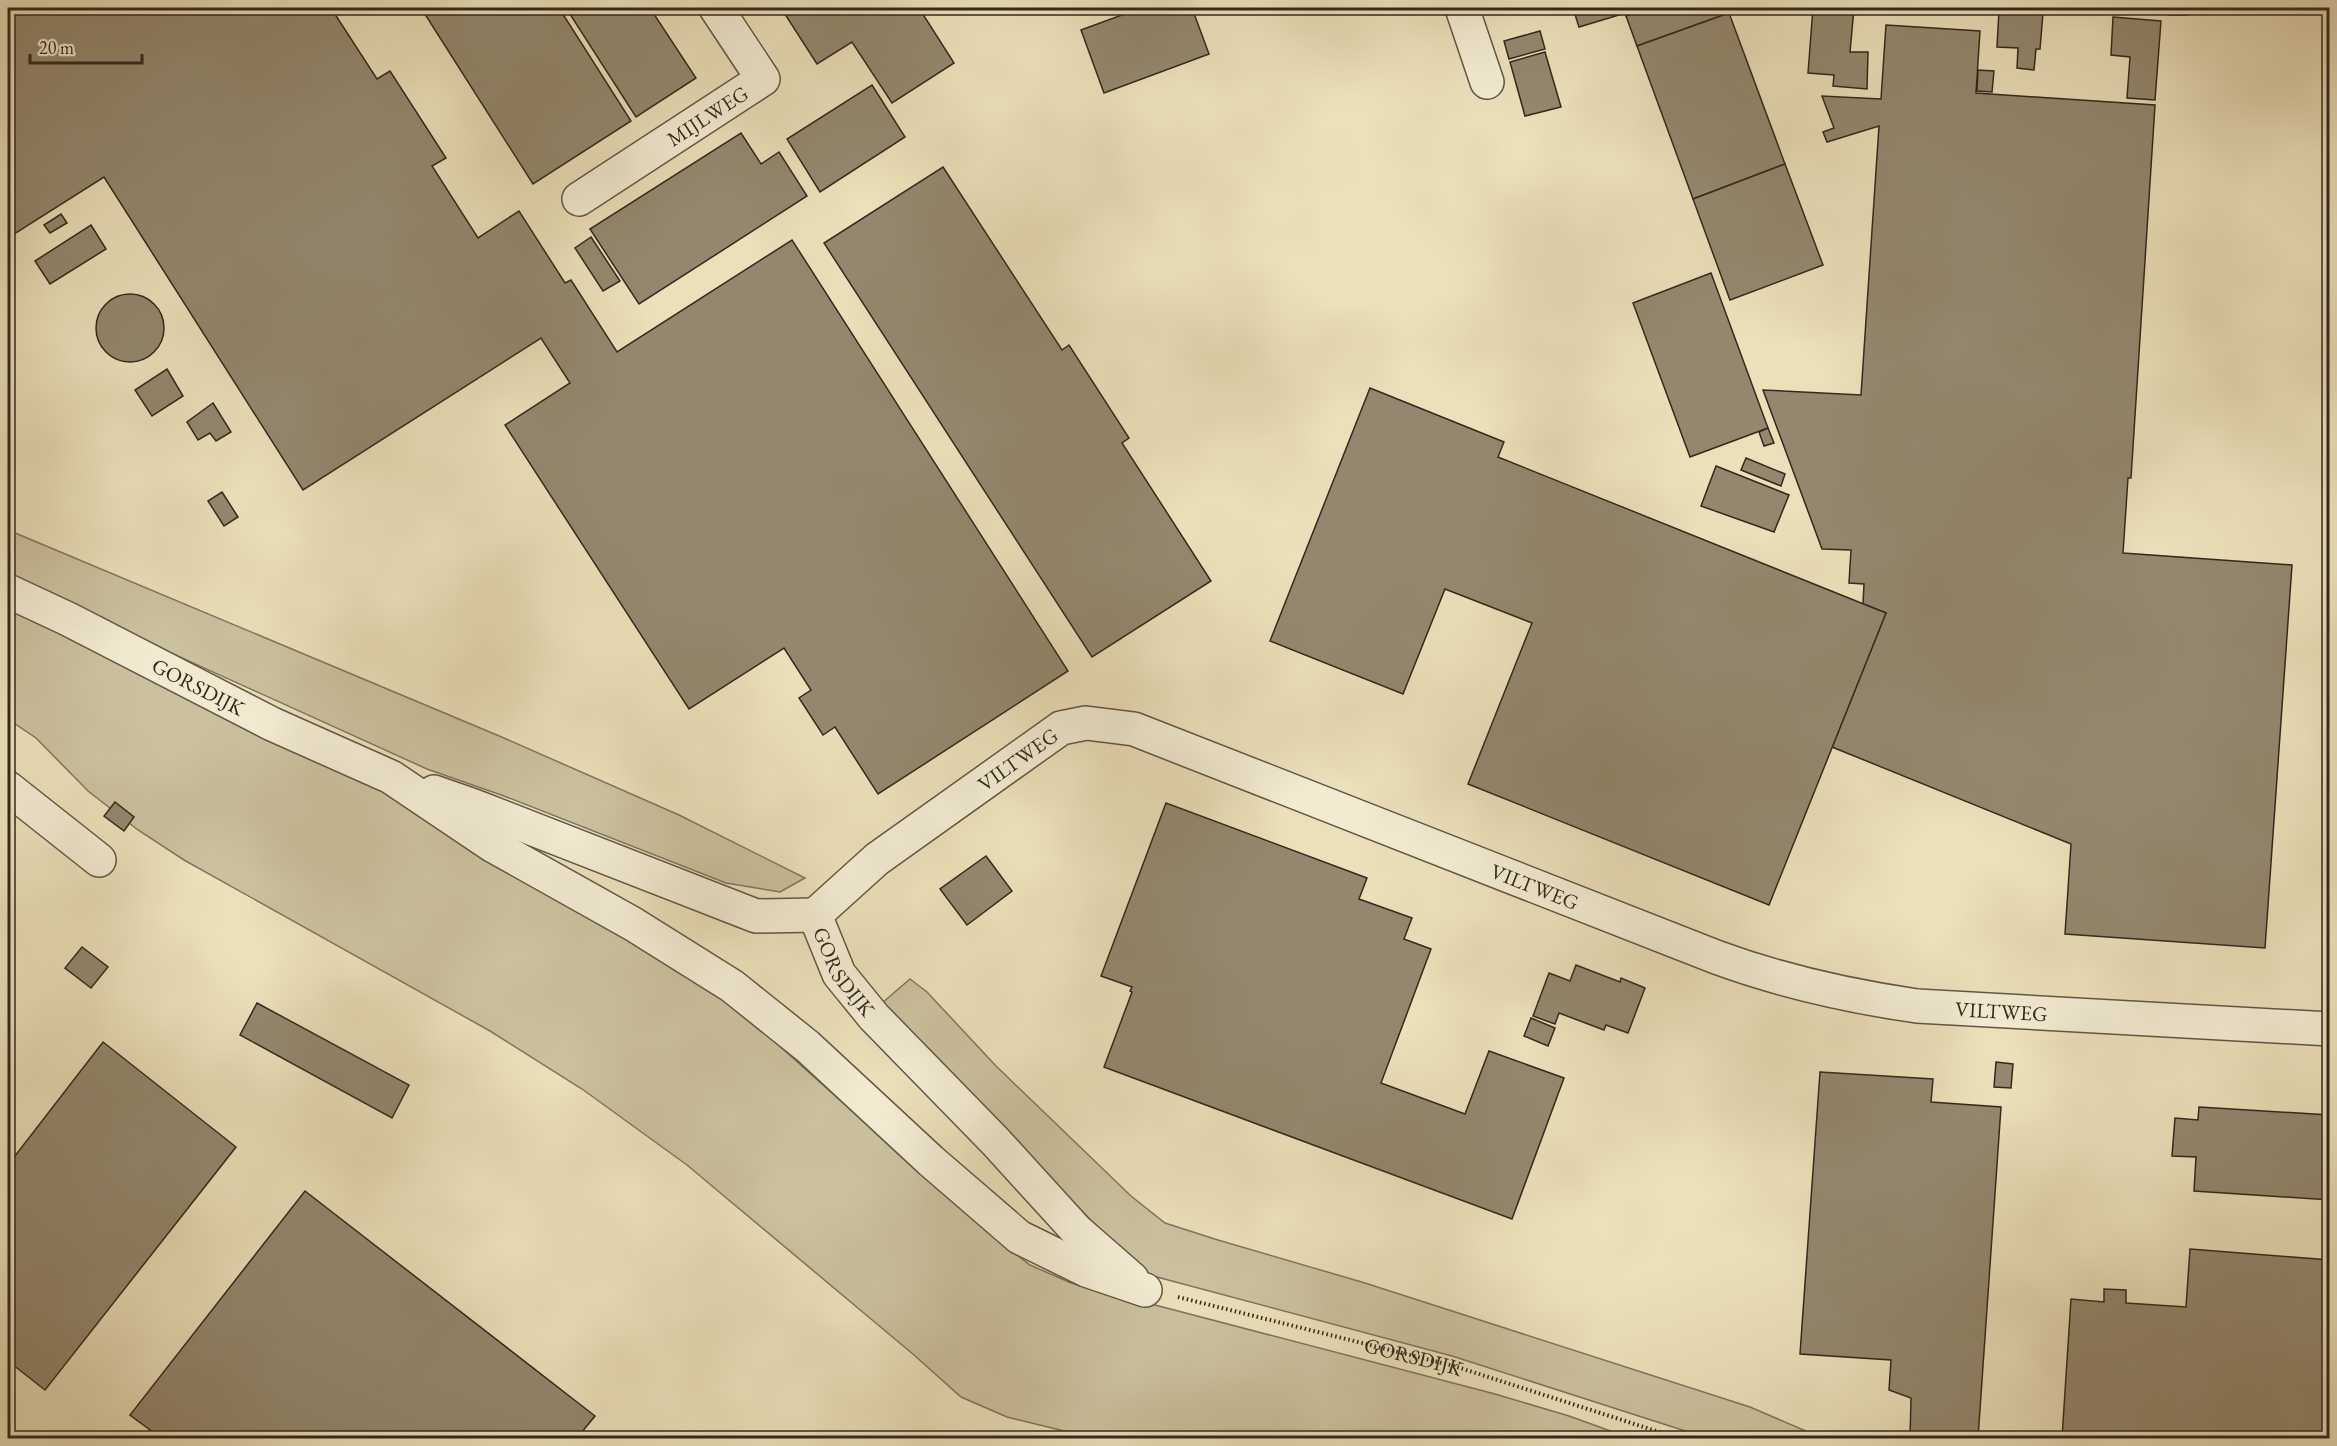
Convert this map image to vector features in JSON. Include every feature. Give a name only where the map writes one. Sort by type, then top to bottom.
[{"type":"street","name":"MIJLWEG","points":[[579,200],[763,79],[716,8]]},
{"type":"street","points":[[1462,8],[1487,82]]},
{"type":"street","name":"GORSDIJK","points":[[8,591],[68,619],[272,724],[391,777],[474,806],[756,916],[814,915],[839,974],[874,1017],[994,1140],[1077,1231],[1145,1290]]},
{"type":"street","name":"VILTWEG","points":[[814,915],[878,859],[1061,728],[1086,723],[1134,729],[1716,957],[1794,982],[1858,997],[1917,1006],[2330,1029]]},
{"type":"street","name":"GORSDIJK","points":[[391,777],[492,845],[633,924],[732,986],[807,1046],[931,1161],[1019,1237],[1086,1270],[1145,1290]]},
{"type":"street","points":[[8,788],[99,860]]},
{"type":"path","name":"GORSDIJK","points":[[1145,1290],[1454,1366],[1678,1438]]},
{"type":"shaded area","points":[[8,530],[504,738],[679,815],[805,878],[780,892],[726,883],[504,796],[427,769],[8,579]]},
{"type":"shaded area","points":[[8,607],[453,819],[740,1011],[995,1238],[1030,1265],[1071,1283],[1495,1394],[1569,1416],[1630,1438],[1093,1438],[1007,1417],[961,1397],[687,1165],[582,1089],[490,1031],[184,860],[138,830],[88,791],[36,738],[8,719]]},
{"type":"shaded area","points":[[910,979],[927,992],[996,1066],[1131,1196],[1165,1223],[1365,1283],[1750,1407],[1822,1438],[1707,1438],[1452,1356],[1142,1273],[881,1004]]},
{"type":"building","points":[[8,8],[331,8],[377,79],[390,71],[446,158],[432,166],[478,238],[519,211],[565,283],[571,280],[617,352],[792,240],[1068,671],[878,794],[835,727],[823,735],[799,698],[811,690],[784,648],[689,709],[505,425],[570,383],[541,338],[303,490],[104,177],[8,238]]},
{"type":"building","points":[[421,8],[559,8],[631,121],[533,184]]},
{"type":"building","points":[[566,8],[650,8],[696,78],[636,117]]},
{"type":"building","points":[[781,8],[919,8],[954,63],[892,103],[852,42],[817,64]]},
{"type":"building","points":[[1141,8],[1192,8],[1209,54],[1104,93],[1081,30]]},
{"type":"building","points":[[1573,8],[1617,8],[1619,15],[1579,27]]},
{"type":"building","points":[[1623,8],[1649,8],[1626,16]]},
{"type":"building","points":[[1649,8],[1727,8],[1729,13],[1637,46],[1626,16]]},
{"type":"building","points":[[1813,8],[1854,8],[1850,52],[1868,52],[1867,89],[1833,86],[1834,75],[1808,73]]},
{"type":"building","points":[[2168,8],[2187,8],[2187,15],[2168,15]]},
{"type":"building","points":[[1999,10],[2043,13],[2040,49],[2036,49],[2034,70],[2017,68],[2018,48],[1997,47]]},
{"type":"building","points":[[1729,13],[1785,164],[1693,199],[1637,46]]},
{"type":"building","points":[[2113,17],[2161,21],[2155,100],[2127,98],[2130,57],[2111,55]]},
{"type":"building","points":[[1886,25],[1980,31],[1976,93],[2155,105],[2131,478],[2128,478],[2123,553],[2292,565],[2265,948],[2065,934],[2071,844],[1832,747],[1886,613],[1863,604],[1864,584],[1849,583],[1851,550],[1822,549],[1763,390],[1861,395],[1879,126],[1827,142],[1823,132],[1834,128],[1822,96],[1881,99]]},
{"type":"building","points":[[1540,31],[1545,49],[1509,59],[1504,41]]},
{"type":"building","points":[[1545,52],[1561,107],[1525,116],[1510,62]]},
{"type":"building","points":[[1978,70],[1994,71],[1992,92],[1977,91]]},
{"type":"building","points":[[872,85],[905,137],[820,192],[787,139]]},
{"type":"building","points":[[741,133],[761,164],[779,152],[807,196],[639,304],[590,229]]},
{"type":"building","points":[[1785,164],[1823,265],[1730,300],[1693,199]]},
{"type":"building","points":[[943,167],[1062,350],[1069,345],[1129,438],[1122,443],[1211,581],[1092,657],[824,243]]},
{"type":"building","points":[[61,214],[67,223],[50,233],[44,225]]},
{"type":"building","points":[[91,225],[106,249],[50,284],[35,261]]},
{"type":"building","points":[[591,237],[620,281],[603,291],[575,248]]},
{"type":"building","points":[[1711,273],[1768,428],[1690,457],[1633,303]]},
{"type":"building","points":[[130,294],[143,297],[154,304],[161,315],[164,328],[161,341],[154,352],[143,359],[130,362],[117,359],[106,352],[99,341],[96,328],[99,315],[106,304],[117,297]]},
{"type":"building","points":[[167,369],[183,396],[152,416],[135,390]]},
{"type":"building","points":[[1370,388],[1504,442],[1498,457],[1886,613],[1769,905],[1468,784],[1532,623],[1445,589],[1403,694],[1270,641]]},
{"type":"building","points":[[213,403],[231,432],[216,441],[210,433],[198,440],[187,422]]},
{"type":"building","points":[[1768,428],[1774,443],[1764,446],[1759,432]]},
{"type":"building","points":[[1746,458],[1785,474],[1781,486],[1741,470]]},
{"type":"building","points":[[1716,466],[1789,495],[1774,532],[1701,506]]},
{"type":"building","points":[[222,492],[238,517],[224,526],[208,501]]},
{"type":"building","points":[[115,802],[134,817],[124,831],[104,816]]},
{"type":"building","points":[[1166,803],[1367,878],[1359,899],[1412,918],[1404,939],[1431,949],[1381,1083],[1465,1114],[1489,1051],[1564,1078],[1512,1219],[1104,1067],[1132,987],[1101,976]]},
{"type":"building","points":[[986,856],[1012,891],[967,925],[940,889]]},
{"type":"building","points":[[82,947],[108,967],[91,988],[65,968]]},
{"type":"building","points":[[1576,965],[1620,982],[1621,978],[1645,988],[1628,1033],[1606,1025],[1604,1030],[1559,1013],[1555,1024],[1533,1016],[1549,973],[1570,981]]},
{"type":"building","points":[[257,1003],[409,1085],[392,1118],[240,1035]]},
{"type":"building","points":[[1531,1018],[1555,1028],[1548,1046],[1524,1036]]},
{"type":"building","points":[[103,1042],[236,1147],[45,1390],[8,1361],[8,1165]]},
{"type":"building","points":[[1996,1062],[2013,1064],[2011,1088],[1994,1087]]},
{"type":"building","points":[[1820,1072],[1933,1079],[1931,1102],[2001,1107],[1978,1438],[1910,1438],[1911,1398],[1889,1390],[1891,1360],[1800,1354]]},
{"type":"building","points":[[2199,1107],[2330,1115],[2330,1200],[2194,1191],[2196,1157],[2172,1156],[2175,1118],[2198,1120]]},
{"type":"building","points":[[305,1191],[595,1416],[577,1438],[161,1438],[130,1415]]},
{"type":"building","points":[[2190,1249],[2330,1260],[2330,1438],[2062,1438],[2071,1299],[2104,1302],[2104,1289],[2126,1290],[2126,1303],[2186,1307]]}]
